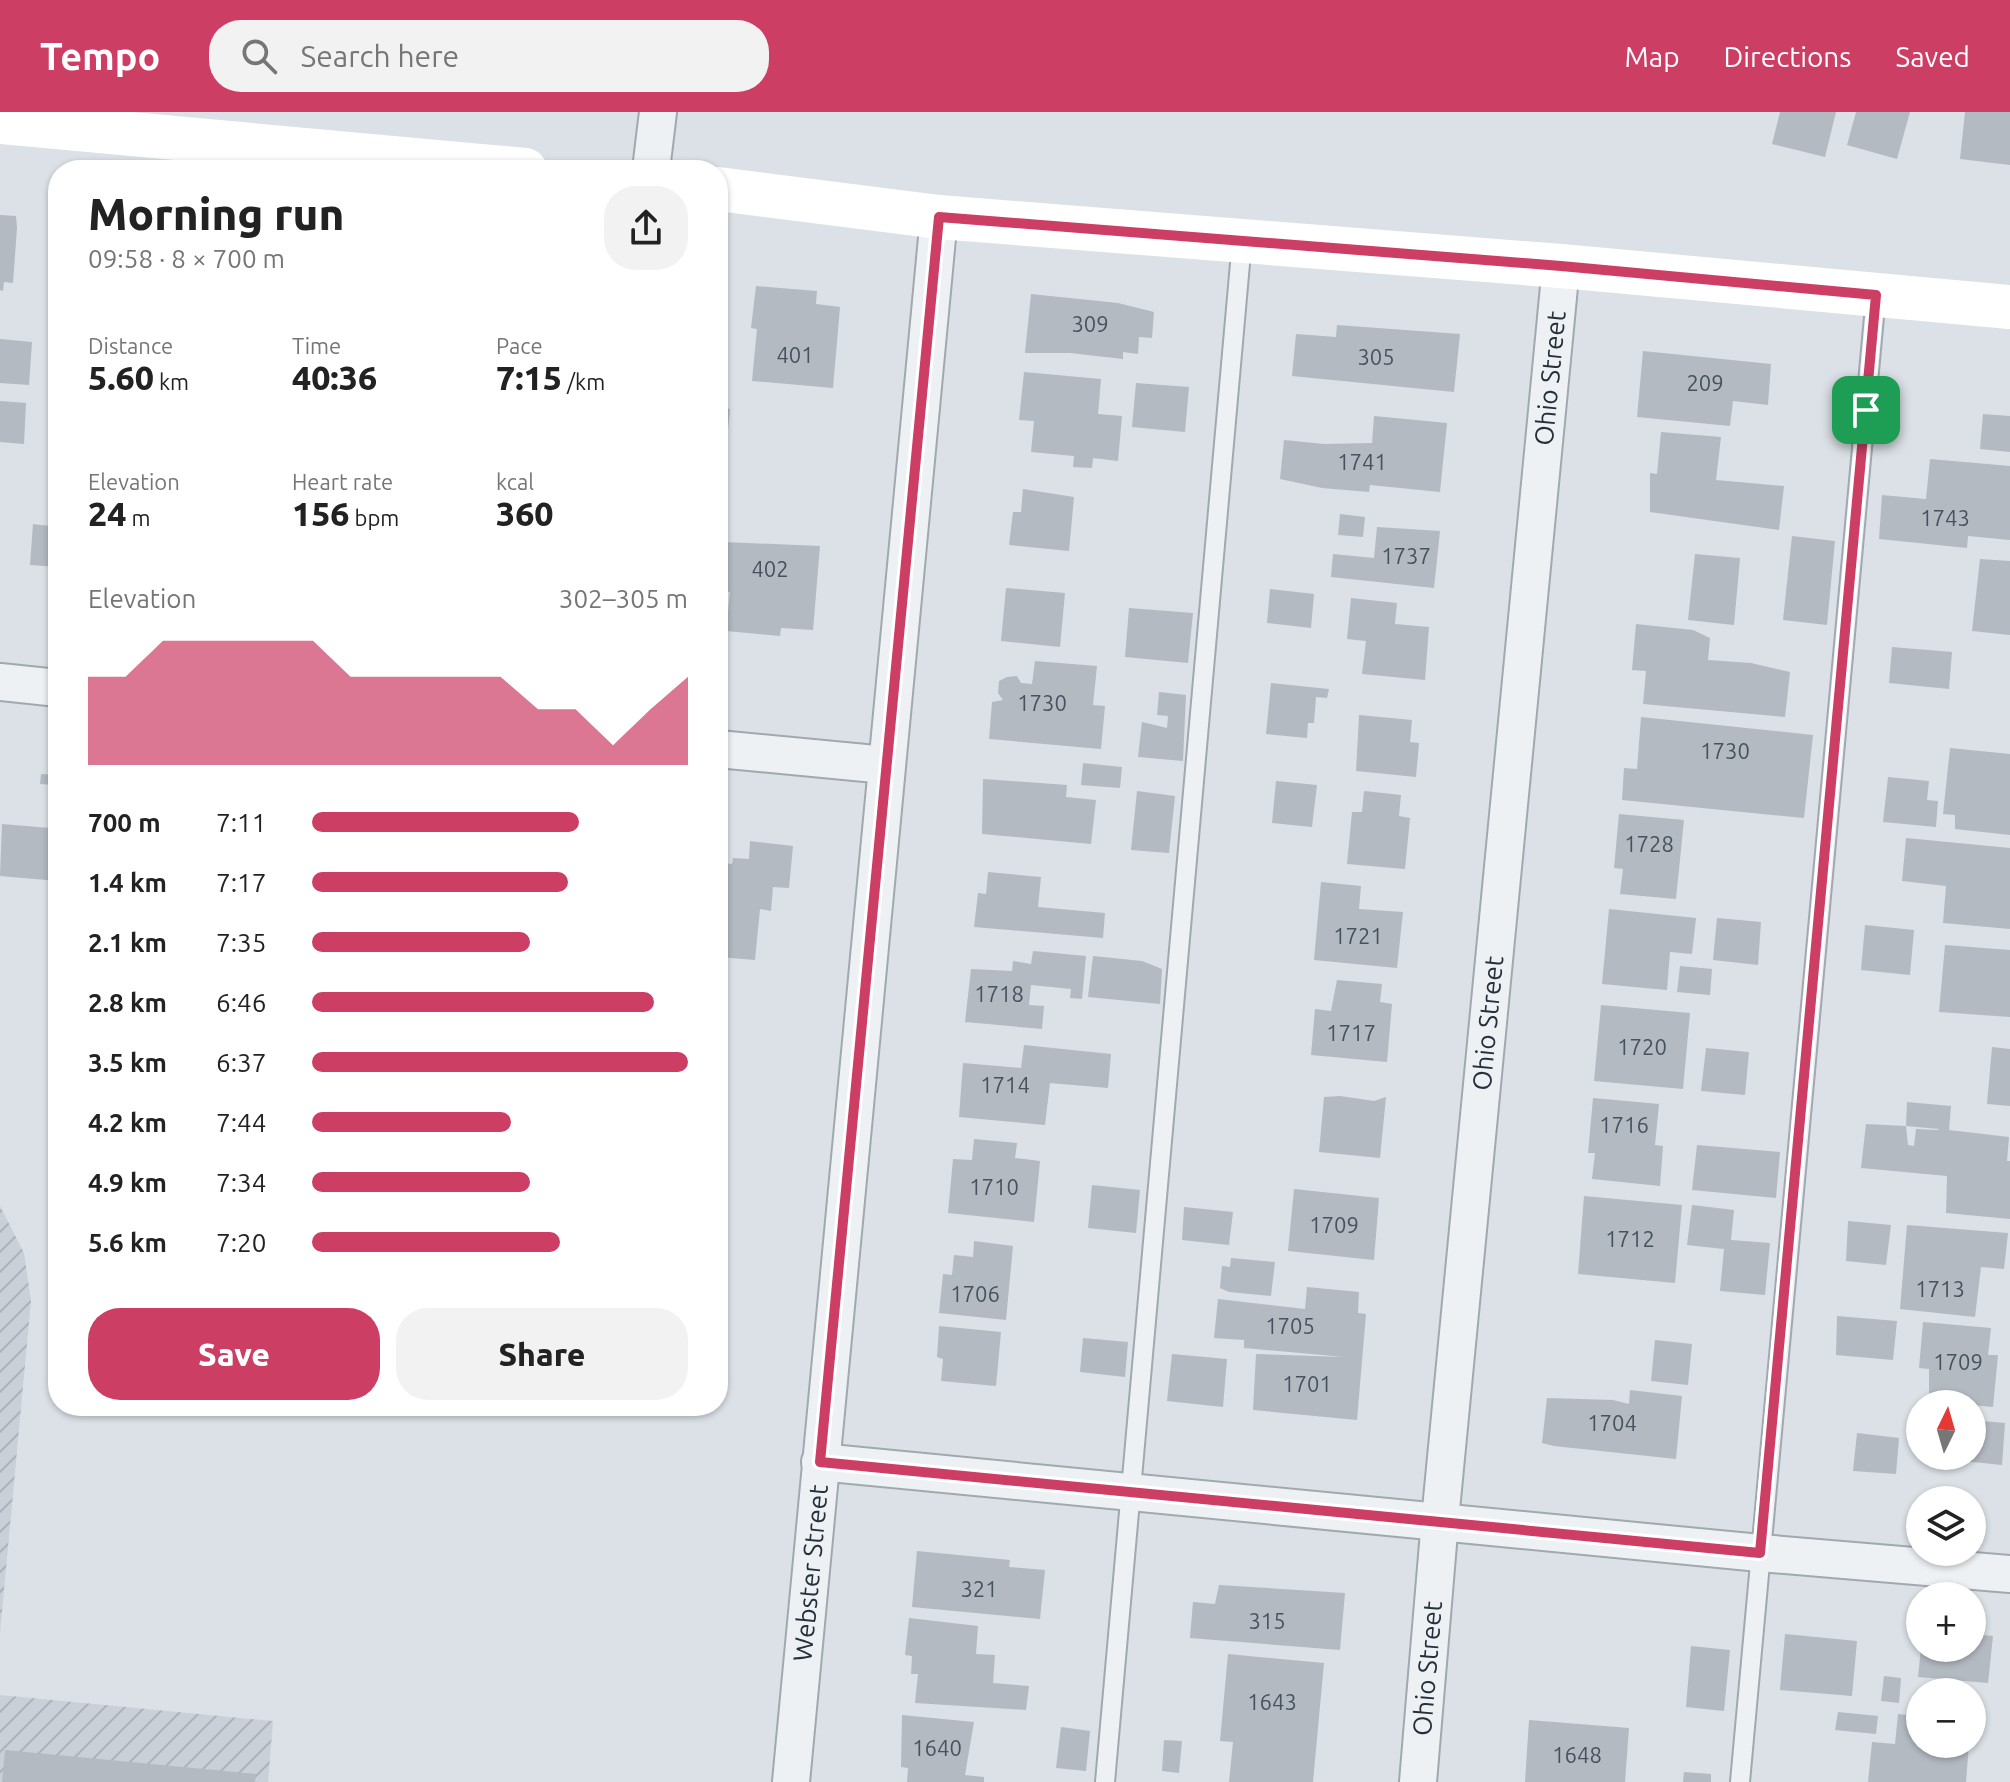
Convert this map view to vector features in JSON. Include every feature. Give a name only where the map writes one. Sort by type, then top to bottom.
[{"type":"street","points":[[652,160],[658,112]]},
{"type":"street","points":[[0,122],[416,160]]},
{"type":"street","points":[[728,190],[939,217],[1561,266],[2010,307]]},
{"type":"street","name":"Webster Street","points":[[791,1782],[939,217]]},
{"type":"street","name":"Ohio Street","points":[[1418,1782],[1440,1520],[1561,266]]},
{"type":"street","points":[[0,682],[48,687]]},
{"type":"street","points":[[728,750],[886,765]]},
{"type":"street","points":[[820,1462],[1760,1553],[2010,1574]]},
{"type":"lane","points":[[1105,1782],[1242,241]]},
{"type":"lane","points":[[1740,1782],[1876,295]]},
{"type":"shaded area","points":[[0,1206],[24,1253],[31,1301],[0,1633]]},
{"type":"shaded area","points":[[0,1695],[273,1721],[268,1782],[0,1782]]},
{"type":"building","points":[[1780,112],[1836,112],[1825,157],[1772,144]]},
{"type":"building","points":[[1856,112],[1910,112],[1897,159],[1847,145]]},
{"type":"building","points":[[1965,112],[2010,112],[2010,165],[1960,159]]},
{"type":"building","points":[[0,215],[16,216],[17,228],[13,283],[4,282],[3,291],[0,290]]},
{"type":"building","points":[[756,286],[817,291],[816,304],[840,307],[833,388],[752,381],[757,329],[751,328]]},
{"type":"building","points":[[1031,294],[1118,303],[1154,312],[1152,338],[1139,337],[1138,354],[1123,352],[1123,359],[1070,353],[1025,353]]},
{"type":"building","points":[[1337,325],[1460,334],[1454,392],[1292,376],[1296,334],[1336,337]]},
{"type":"building","points":[[0,339],[32,342],[29,385],[0,383]]},
{"type":"building","points":[[1643,351],[1771,364],[1768,405],[1733,401],[1730,426],[1637,417]]},
{"type":"building","points":[[1024,372],[1101,379],[1098,414],[1122,416],[1118,461],[1093,458],[1092,468],[1073,467],[1074,456],[1031,452],[1034,421],[1019,420]]},
{"type":"building","points":[[1136,383],[1189,387],[1185,432],[1132,427]]},
{"type":"building","points":[[0,401],[26,403],[24,444],[0,442]]},
{"type":"building","points":[[1983,414],[2010,416],[2010,452],[1980,449]]},
{"type":"building","points":[[1374,416],[1447,423],[1440,492],[1370,485],[1369,492],[1322,488],[1280,479],[1284,440],[1324,444],[1372,443]]},
{"type":"building","points":[[1661,432],[1721,437],[1716,480],[1784,486],[1779,530],[1650,512],[1650,473],[1657,474]]},
{"type":"building","points":[[1930,459],[2010,466],[2010,540],[1968,536],[1967,548],[1879,539],[1882,495],[1926,499]]},
{"type":"building","points":[[1023,489],[1074,497],[1069,551],[1009,545],[1013,512],[1021,512]]},
{"type":"building","points":[[1340,514],[1365,517],[1363,537],[1338,535]]},
{"type":"building","points":[[33,524],[48,526],[48,566],[30,565]]},
{"type":"building","points":[[1377,527],[1440,531],[1434,588],[1331,577],[1333,554],[1374,558]]},
{"type":"building","points":[[1792,536],[1835,541],[1827,625],[1783,620]]},
{"type":"building","points":[[728,542],[820,546],[813,630],[781,628],[780,636],[728,631]]},
{"type":"building","points":[[1695,554],[1740,558],[1734,625],[1688,620]]},
{"type":"building","points":[[1980,559],[2010,561],[2010,635],[1972,631]]},
{"type":"building","points":[[1006,588],[1065,593],[1060,647],[1001,641]]},
{"type":"building","points":[[1270,589],[1314,594],[1311,628],[1267,623]]},
{"type":"building","points":[[1351,598],[1397,603],[1395,624],[1429,627],[1425,680],[1362,674],[1366,641],[1347,639]]},
{"type":"building","points":[[1129,608],[1193,613],[1188,663],[1125,657]]},
{"type":"building","points":[[1636,624],[1693,630],[1710,638],[1708,660],[1751,663],[1790,672],[1785,717],[1643,704],[1646,671],[1632,670]]},
{"type":"building","points":[[1892,647],[1952,652],[1949,689],[1889,683]]},
{"type":"building","points":[[1035,661],[1097,666],[1093,705],[1105,706],[1101,749],[989,739],[992,702],[1003,700],[998,693],[999,681],[1017,676],[1021,683],[1032,684]]},
{"type":"building","points":[[1271,683],[1329,689],[1327,698],[1316,697],[1314,723],[1308,723],[1307,738],[1266,734]]},
{"type":"building","points":[[1159,692],[1186,695],[1183,761],[1138,757],[1142,722],[1167,728],[1168,716],[1157,715]]},
{"type":"building","points":[[1359,715],[1412,720],[1410,742],[1419,743],[1416,777],[1356,771]]},
{"type":"building","points":[[1641,717],[1813,735],[1804,818],[1622,800],[1624,768],[1637,769]]},
{"type":"building","points":[[1950,748],[2010,754],[2010,835],[1955,829],[1955,815],[1943,814]]},
{"type":"building","points":[[1083,763],[1122,767],[1120,788],[1081,785]]},
{"type":"building","points":[[41,774],[48,774],[48,785],[40,784]]},
{"type":"building","points":[[1888,777],[1929,781],[1927,800],[1938,801],[1936,827],[1883,822]]},
{"type":"building","points":[[983,779],[1067,785],[1066,797],[1096,800],[1091,844],[982,834]]},
{"type":"building","points":[[1276,781],[1317,785],[1312,827],[1272,823]]},
{"type":"building","points":[[1137,791],[1175,796],[1169,853],[1131,850]]},
{"type":"building","points":[[1364,791],[1401,795],[1399,816],[1410,818],[1405,869],[1347,864],[1352,812],[1362,812]]},
{"type":"building","points":[[1619,814],[1684,820],[1676,899],[1620,894],[1623,869],[1614,868]]},
{"type":"building","points":[[2,824],[48,828],[48,880],[0,876]]},
{"type":"building","points":[[1906,838],[2010,848],[2010,929],[1943,923],[1946,886],[1902,881]]},
{"type":"building","points":[[750,841],[793,846],[789,888],[773,887],[771,911],[760,909],[755,960],[728,958],[728,864],[732,864],[733,858],[749,859]]},
{"type":"building","points":[[988,872],[1041,877],[1038,907],[1105,913],[1103,938],[974,927],[978,893],[986,894]]},
{"type":"building","points":[[1321,882],[1361,886],[1359,909],[1403,912],[1397,968],[1314,960]]},
{"type":"building","points":[[1609,909],[1696,918],[1692,954],[1670,952],[1667,990],[1602,984]]},
{"type":"building","points":[[1717,918],[1761,922],[1758,965],[1713,960]]},
{"type":"building","points":[[1865,925],[1914,930],[1910,975],[1861,970]]},
{"type":"building","points":[[1945,945],[2010,950],[2010,1017],[1939,1012]]},
{"type":"building","points":[[1033,951],[1086,956],[1082,999],[1070,998],[1071,989],[1031,985],[1029,1005],[1044,1006],[1042,1029],[965,1022],[971,969],[1012,971],[1013,961],[1031,964]]},
{"type":"building","points":[[1093,956],[1142,961],[1162,969],[1160,1004],[1088,997]]},
{"type":"building","points":[[1680,966],[1712,969],[1710,995],[1677,992]]},
{"type":"building","points":[[1337,980],[1382,984],[1380,1002],[1392,1004],[1387,1062],[1311,1055],[1315,1009],[1331,1011]]},
{"type":"building","points":[[1601,1005],[1690,1013],[1683,1089],[1594,1081]]},
{"type":"building","points":[[1024,1045],[1111,1054],[1108,1088],[1050,1083],[1045,1125],[959,1117],[963,1063],[1021,1068]]},
{"type":"building","points":[[1992,1047],[2010,1049],[2010,1106],[1987,1104]]},
{"type":"building","points":[[1706,1048],[1749,1052],[1745,1095],[1701,1091]]},
{"type":"building","points":[[1324,1097],[1374,1101],[1386,1097],[1380,1158],[1319,1152]]},
{"type":"building","points":[[1593,1098],[1659,1104],[1655,1145],[1663,1146],[1660,1186],[1592,1179],[1595,1153],[1588,1153]]},
{"type":"building","points":[[1907,1102],[1951,1106],[1949,1130],[2009,1137],[2010,1219],[1946,1213],[1947,1176],[1861,1168],[1866,1124],[1906,1126]],"holes":[[[1906,1126],[1939,1129],[1916,1129],[1914,1146],[1908,1145]]]},
{"type":"building","points":[[974,1139],[1017,1143],[1015,1158],[1040,1161],[1034,1222],[948,1213],[953,1159],[972,1160]]},
{"type":"building","points":[[1697,1145],[1780,1152],[1776,1198],[1692,1190]]},
{"type":"building","points":[[1092,1185],[1140,1190],[1136,1233],[1088,1228]]},
{"type":"building","points":[[1294,1189],[1379,1198],[1374,1260],[1288,1251]]},
{"type":"building","points":[[1584,1196],[1682,1205],[1675,1283],[1578,1274]]},
{"type":"building","points":[[1692,1205],[1734,1210],[1731,1240],[1770,1243],[1765,1295],[1720,1291],[1724,1249],[1687,1245]]},
{"type":"building","points":[[1184,1207],[1233,1212],[1229,1245],[1182,1240]]},
{"type":"building","points":[[1848,1221],[1891,1225],[1886,1265],[1846,1261]]},
{"type":"building","points":[[1907,1225],[2008,1233],[2004,1269],[1981,1267],[1975,1317],[1900,1309]]},
{"type":"building","points":[[974,1241],[1013,1246],[1006,1320],[939,1313],[943,1274],[952,1275],[954,1255],[973,1257]]},
{"type":"building","points":[[1231,1258],[1275,1262],[1271,1296],[1229,1292],[1220,1288],[1222,1266],[1230,1267]]},
{"type":"building","points":[[1307,1287],[1359,1292],[1358,1313],[1366,1314],[1357,1420],[1253,1410],[1256,1354],[1344,1357],[1244,1348],[1244,1340],[1214,1338],[1218,1299],[1305,1309]]},
{"type":"building","points":[[1837,1316],[1897,1321],[1893,1360],[1836,1355]]},
{"type":"building","points":[[1923,1322],[1991,1328],[1988,1355],[1998,1355],[1993,1407],[1986,1406],[1986,1390],[1929,1390],[1929,1369],[1919,1368]]},
{"type":"building","points":[[939,1326],[1001,1332],[996,1386],[941,1381],[943,1359],[937,1357]]},
{"type":"building","points":[[1083,1338],[1128,1342],[1125,1377],[1080,1372]]},
{"type":"building","points":[[1655,1340],[1692,1344],[1688,1385],[1651,1381]]},
{"type":"building","points":[[1172,1354],[1227,1359],[1223,1407],[1167,1401]]},
{"type":"building","points":[[1630,1390],[1682,1396],[1676,1459],[1542,1443],[1547,1398],[1613,1400],[1629,1404]]},
{"type":"building","points":[[1986,1421],[2005,1423],[2002,1465],[1986,1463]]},
{"type":"building","points":[[1857,1433],[1899,1438],[1896,1474],[1853,1471]]},
{"type":"building","points":[[917,1551],[1010,1560],[1009,1567],[1045,1570],[1040,1619],[912,1607]]},
{"type":"building","points":[[1219,1585],[1345,1593],[1340,1650],[1190,1638],[1193,1602],[1215,1604]]},
{"type":"building","points":[[909,1618],[978,1626],[976,1654],[995,1655],[993,1683],[1029,1686],[1026,1710],[915,1703],[918,1674],[911,1674],[912,1656],[905,1655]]},
{"type":"building","points":[[1785,1634],[1857,1641],[1852,1696],[1780,1690]]},
{"type":"building","points":[[1986,1635],[1993,1636],[1988,1683],[1986,1678],[1918,1677],[1920,1662],[1986,1662]]},
{"type":"building","points":[[1691,1646],[1730,1650],[1724,1711],[1686,1707]]},
{"type":"building","points":[[1228,1654],[1324,1663],[1313,1782],[1229,1782],[1233,1742],[1220,1741]]},
{"type":"building","points":[[1884,1676],[1901,1678],[1899,1703],[1881,1701]]},
{"type":"building","points":[[1838,1712],[1878,1716],[1876,1734],[1835,1730]]},
{"type":"building","points":[[1898,1714],[1906,1715],[1906,1758],[1968,1758],[1966,1782],[1868,1782],[1872,1742],[1895,1744]]},
{"type":"building","points":[[902,1715],[974,1722],[965,1775],[984,1777],[984,1782],[907,1782],[908,1768],[901,1767]]},
{"type":"building","points":[[1529,1720],[1629,1728],[1625,1782],[1525,1782]]},
{"type":"building","points":[[1061,1727],[1090,1731],[1086,1771],[1056,1768]]},
{"type":"building","points":[[1164,1740],[1182,1741],[1179,1773],[1162,1771]]},
{"type":"building","points":[[5,1750],[256,1774],[255,1782],[2,1782]]},
{"type":"building","points":[[1684,1772],[1711,1774],[1711,1782],[1683,1782]]},
{"type":"route","points":[[939,217],[1561,266],[1876,295],[1866,410],[1760,1553],[820,1462],[939,217]]}]
